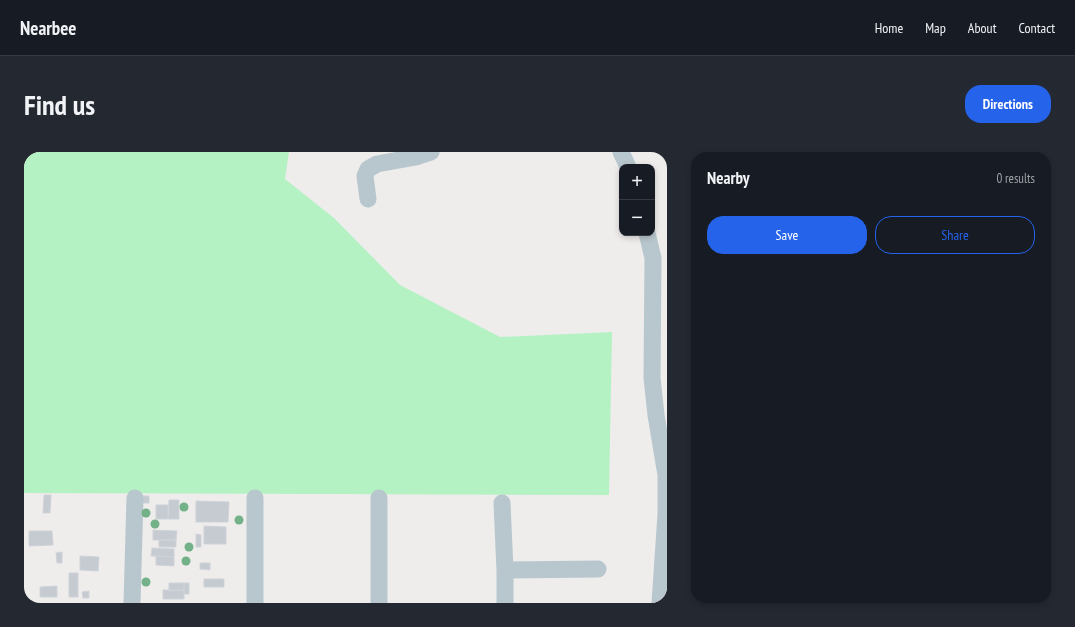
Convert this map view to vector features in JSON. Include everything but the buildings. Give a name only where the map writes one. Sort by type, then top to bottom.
[{"type":"street","points":[[368,199],[365,176],[368,169],[377,164],[416,157],[431,152]]},
{"type":"street","points":[[621,152],[627,164]]},
{"type":"street","points":[[648,236],[652,258],[659,346],[652,378],[666,475],[666,514],[660,603]]},
{"type":"street","points":[[132,603],[135,498]]},
{"type":"street","points":[[255,498],[255,603]]},
{"type":"street","points":[[379,498],[379,603]]},
{"type":"street","points":[[502,503],[505,603]]},
{"type":"street","points":[[505,570],[598,569]]},
{"type":"green space","points":[[24,152],[289,152],[285,179],[334,218],[400,285],[500,337],[612,332],[609,495],[24,493]]}]
